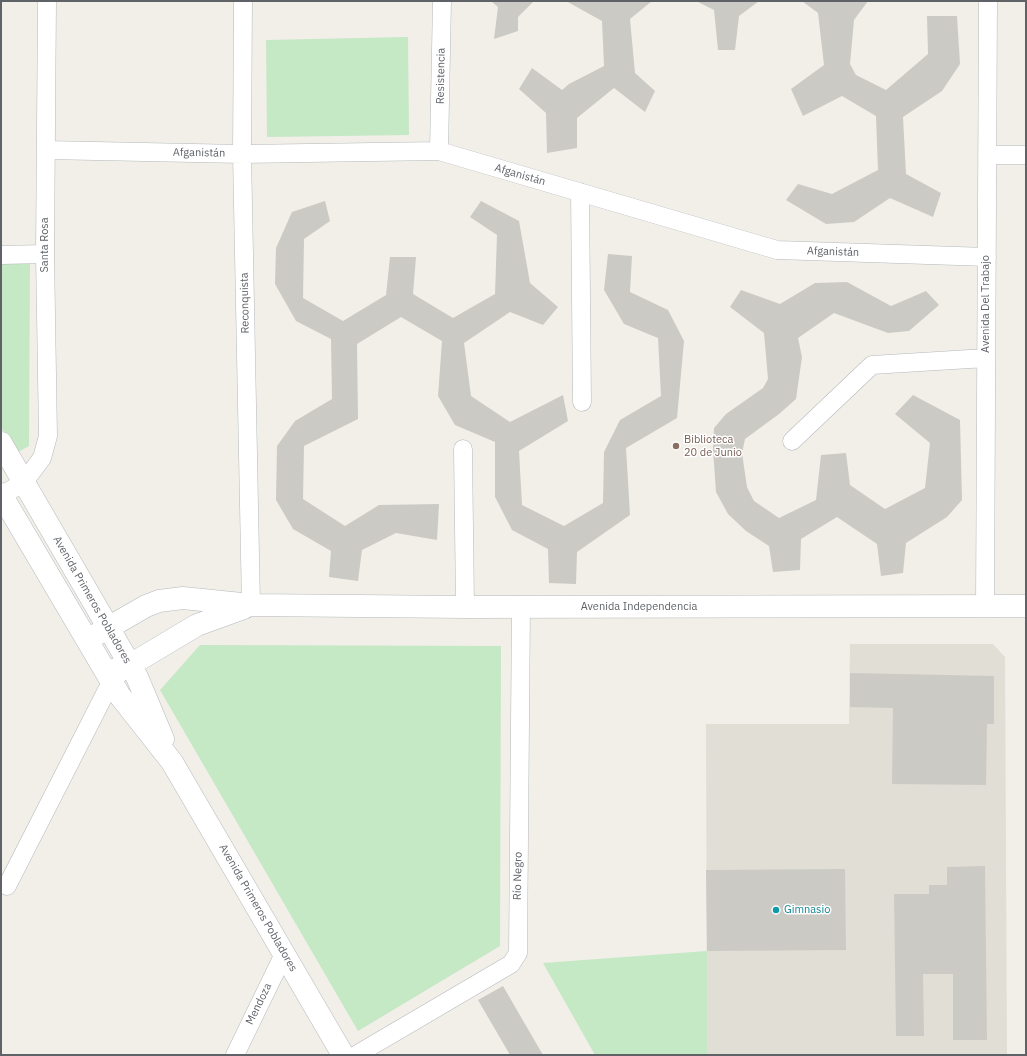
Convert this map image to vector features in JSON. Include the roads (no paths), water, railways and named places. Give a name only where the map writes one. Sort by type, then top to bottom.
[{"type":"street","name":"Santa Rosa","points":[[24,482],[42,458],[48,436],[45,254],[46,1]]},
{"type":"street","name":"Reconquista","points":[[243,1],[242,154],[251,605]]},
{"type":"street","name":"Resistencia","points":[[439,151],[442,1]]},
{"type":"street","name":"Avenida Del Trabajo","points":[[985,606],[988,1]]},
{"type":"street","name":"Afganistán","points":[[46,150],[242,154],[439,151],[777,250],[987,257]]},
{"type":"street","points":[[987,155],[1026,155]]},
{"type":"street","points":[[580,192],[582,402]]},
{"type":"street","points":[[1,255],[45,254]]},
{"type":"street","points":[[792,441],[872,365],[986,358]]},
{"type":"street","name":"Avenida Primeros Pobladores","points":[[1,442],[130,665],[151,708],[172,762]]},
{"type":"street","points":[[463,449],[465,607]]},
{"type":"street","points":[[1,495],[24,482]]},
{"type":"street","name":"Avenida Primeros Pobladores","points":[[1,495],[128,707],[172,762],[343,1055]]},
{"type":"street","name":"Avenida Independencia","points":[[87,640],[146,606],[171,599],[196,598],[251,605],[465,607],[1026,606]]},
{"type":"street","name":"Avenida Independencia","points":[[107,674],[114,669],[130,665],[197,625],[251,605]]},
{"type":"street","name":"Río Negro","points":[[356,1055],[511,964],[518,953],[521,607]]},
{"type":"street","points":[[7,886],[107,674]]},
{"type":"street","name":"Mendoza","points":[[235,1055],[284,954]]},
{"type":"place","name":"Biblioteca 20 de Junio","points":[[676,446]]},
{"type":"place","name":"Gimnasio","points":[[776,910]]}]
